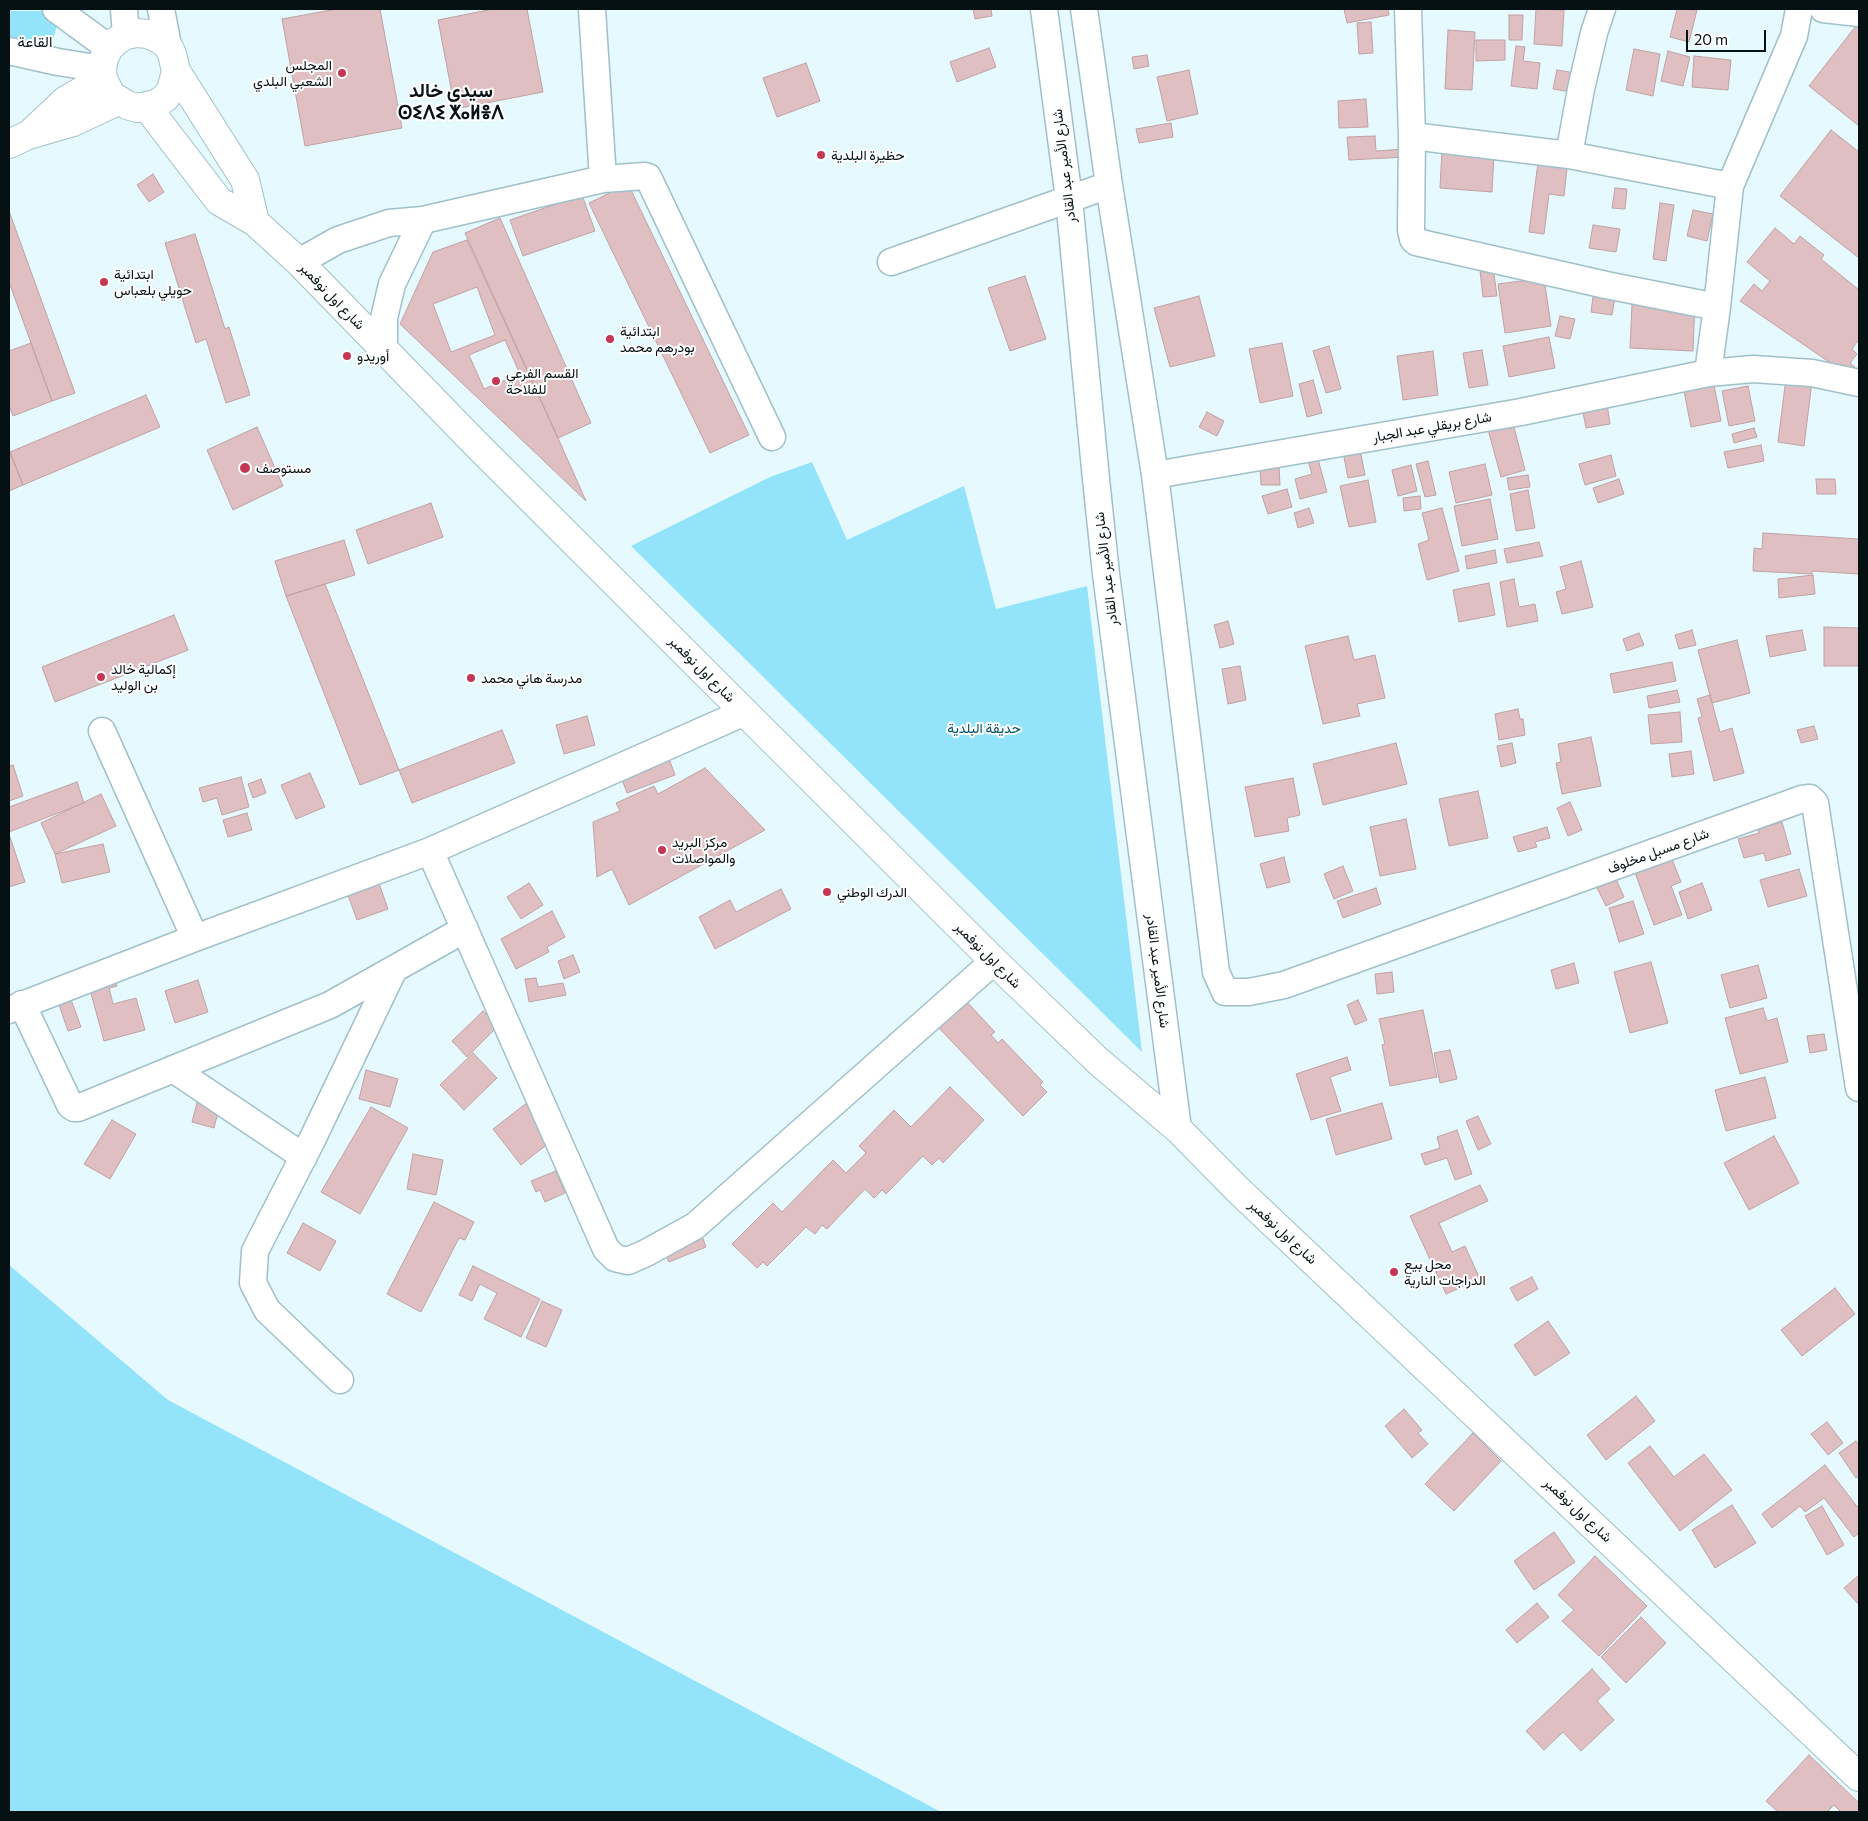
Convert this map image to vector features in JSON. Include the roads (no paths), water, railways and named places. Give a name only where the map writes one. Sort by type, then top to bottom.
[{"type":"main road","points":[[18,139],[73,122],[114,57],[137,33],[148,34],[159,39],[172,58],[245,180],[255,222]]},
{"type":"main road","points":[[114,57],[137,108],[156,104],[168,94],[175,81],[172,58]]},
{"type":"main road","name":"شارع اول نوفمبر","points":[[147,107],[219,201],[255,222],[299,262],[384,350],[994,961],[1098,1061],[1178,1129],[1238,1190],[1859,1777]]},
{"type":"street","points":[[56,9],[114,57]]},
{"type":"street","points":[[161,9],[172,58]]},
{"type":"street","points":[[592,9],[603,179]]},
{"type":"street","name":"شارع الأمير عبد القادر","points":[[1044,9],[1069,199],[1103,546],[1178,1129]]},
{"type":"street","points":[[1084,9],[1109,185],[1155,475]]},
{"type":"street","points":[[1408,9],[1412,136],[1411,230],[1413,239],[1416,242],[1606,286],[1717,307]]},
{"type":"street","points":[[1569,155],[1583,80],[1602,9]]},
{"type":"street","points":[[1708,373],[1730,186],[1794,36],[1799,9]]},
{"type":"street","points":[[1823,9],[1859,12]]},
{"type":"street","points":[[9,50],[58,62],[114,57]]},
{"type":"street","points":[[1412,136],[1569,155],[1730,186]]},
{"type":"street","points":[[299,262],[338,240],[389,223],[423,220],[603,179],[648,177],[772,437]]},
{"type":"street","points":[[891,262],[1109,185]]},
{"type":"street","points":[[384,350],[384,318],[392,284],[423,220]]},
{"type":"street","name":"شارع بريقلي عبد الجبار","points":[[1155,475],[1521,412],[1708,373],[1753,369],[1812,373],[1859,383]]},
{"type":"street","name":"شارع مسبل مخلوف","points":[[1155,475],[1216,972],[1225,992],[1249,992],[1284,985],[1607,868],[1802,799],[1810,798],[1815,802],[1859,1088]]},
{"type":"street","points":[[465,929],[330,1005],[82,1107],[74,1108],[70,1105],[16,1007],[430,850],[596,779],[745,712]]},
{"type":"street","points":[[102,731],[196,938]]},
{"type":"street","points":[[430,850],[606,1249],[615,1258],[628,1261],[695,1226],[994,961]]},
{"type":"street","points":[[340,1380],[267,1310],[253,1283],[255,1251],[304,1156],[394,969]]},
{"type":"street","points":[[173,1069],[304,1156]]},
{"type":"place","name":"المجلس الشعبي البلدي","points":[[342,73]]},
{"type":"place","name":"حظيرة البلدية","points":[[821,155]]},
{"type":"place","name":"ابتدائية حويلي بلعباس","points":[[104,282]]},
{"type":"place","name":"ابتدائية بودرهم محمد","points":[[610,339]]},
{"type":"place","name":"أوريدو","points":[[347,356]]},
{"type":"place","name":"القسم الفرعي للفلاحة","points":[[496,381]]},
{"type":"place","name":"مستوصف","points":[[245,468]]},
{"type":"place","name":"إكمالية خالد بن الوليد","points":[[101,677]]},
{"type":"place","name":"مدرسة هاني محمد","points":[[471,678]]},
{"type":"place","name":"مركز البريد والمواصلات","points":[[662,850]]},
{"type":"place","name":"الدرك الوطني","points":[[827,892]]},
{"type":"place","name":"محل بيع الدراجات النارية","points":[[1394,1272]]},
{"type":"district","name":"القاعة","points":[[35,42]]},
{"type":"district","name":"سيدي خالد ⵙⵉⴷⵉ ⵅⴰⵍⴻⴷ","points":[[451,102]]},
{"type":"park label","name":"حديقة البلدية","points":[[984,728]]}]
